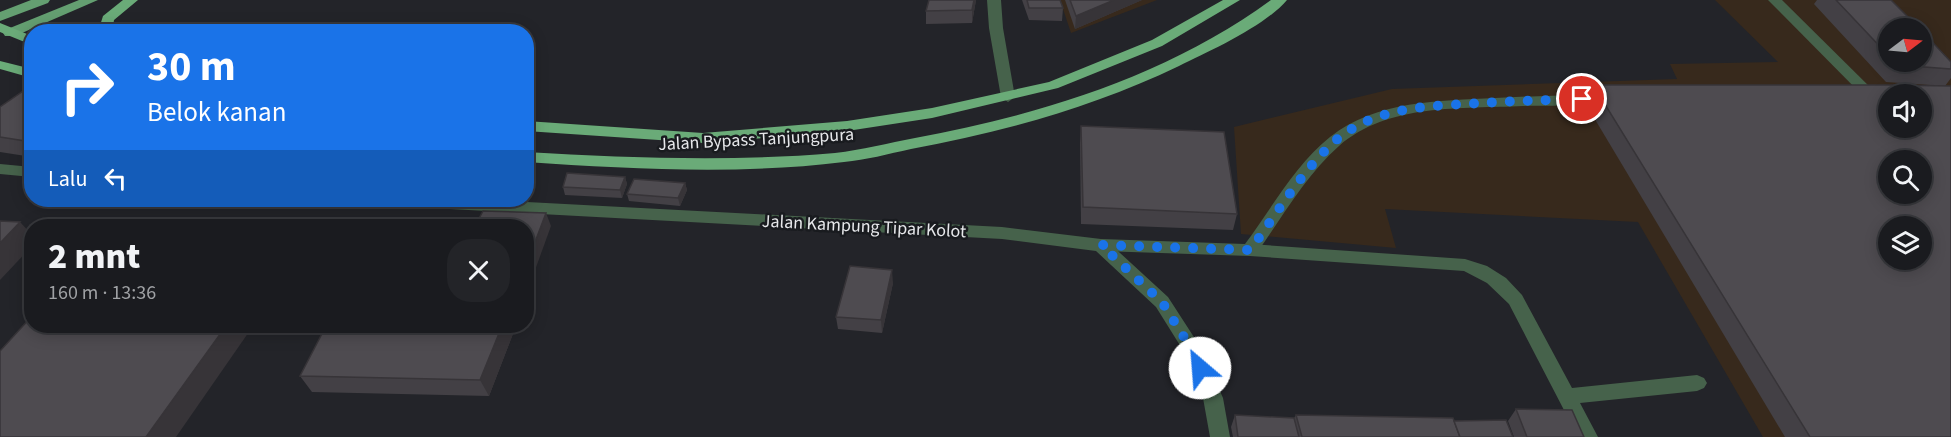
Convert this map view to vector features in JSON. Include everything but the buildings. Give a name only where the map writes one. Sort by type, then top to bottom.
[{"type":"highway","points":[[107,24],[108,19],[131,0]]},
{"type":"highway","name":"Jalan Bypass Tanjungpura","points":[[534,127],[703,138],[756,135],[857,124],[932,113],[1053,85],[1157,43],[1233,0]]},
{"type":"highway","name":"Jalan Bypass Tanjungpura","points":[[534,157],[650,164],[729,164],[837,158],[931,141],[1020,120],[1091,97],[1162,68],[1236,31],[1280,0]]},
{"type":"highway","points":[[3,32],[24,39]]},
{"type":"highway","points":[[0,65],[24,72]]},
{"type":"highway","points":[[0,78],[24,80]]},
{"type":"main road","points":[[0,17],[43,0]]},
{"type":"main road","points":[[25,24],[91,0]]},
{"type":"main road","points":[[3,32],[24,24]]},
{"type":"street","points":[[994,0],[996,28],[1008,96]]},
{"type":"street","points":[[1776,0],[1878,97]]},
{"type":"street","points":[[1250,250],[1309,170],[1335,141],[1362,123],[1405,110],[1440,106],[1541,100],[1629,99]]},
{"type":"street","points":[[1853,101],[1878,101]]},
{"type":"street","points":[[0,169],[24,171]]},
{"type":"street","name":"Jalan Kampung Tipar Kolot","points":[[523,207],[1002,233],[1101,245],[1250,250],[1465,265],[1484,270],[1503,284],[1516,300],[1588,437]]},
{"type":"street","points":[[1101,245],[1162,302],[1189,345],[1213,398],[1220,437]]},
{"type":"street","points":[[1565,397],[1697,383]]},
{"type":"shaded area","points":[[1060,0],[1157,0],[1071,33]]},
{"type":"shaded area","points":[[1715,0],[1951,0],[1951,437],[1763,437],[1638,222],[1385,209],[1396,248],[1241,234],[1234,127],[1392,89],[1677,79],[1670,64],[1778,62]]},
{"type":"route","points":[[1200,368],[1194,353],[1162,302],[1101,245],[1250,250],[1309,170],[1335,141],[1362,123],[1405,110],[1440,106],[1582,99]]}]
